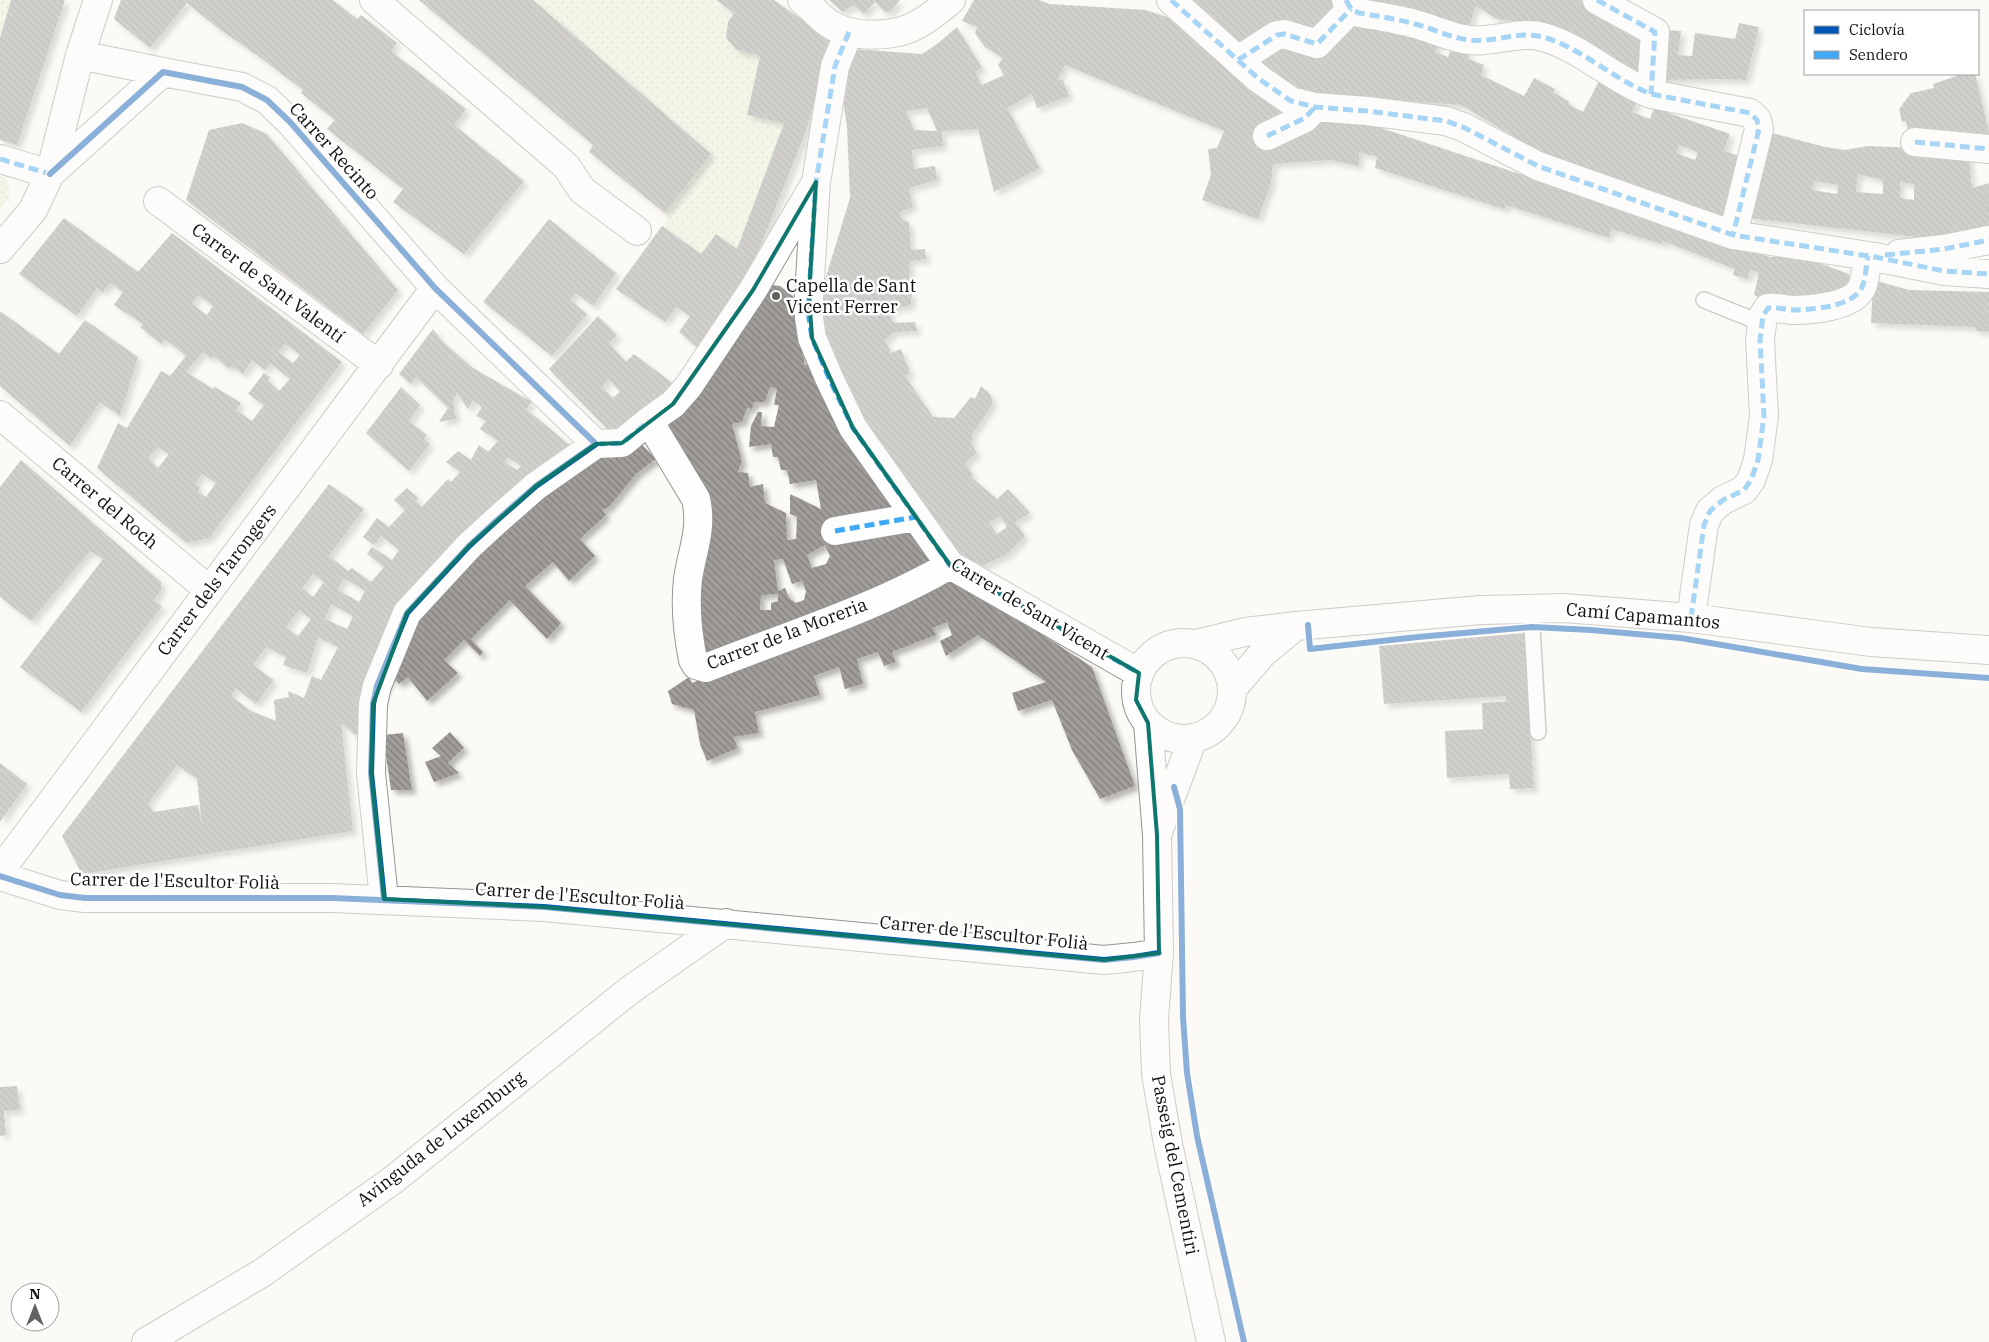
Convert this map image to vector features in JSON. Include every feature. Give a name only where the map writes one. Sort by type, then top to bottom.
[{"type":"street","points":[[0,250],[33,210],[50,174],[80,55],[98,0]]},
{"type":"street","points":[[374,0],[566,166],[582,190],[637,232]]},
{"type":"street","points":[[802,0],[829,23],[849,32],[866,35],[905,30],[920,24],[951,0]]},
{"type":"street","points":[[1171,0],[1238,60],[1280,95],[1291,101],[1315,107],[1367,111],[1446,121],[1462,126],[1538,166],[1642,205],[1733,235],[1872,256],[1944,271],[1989,274]]},
{"type":"street","points":[[1598,0],[1655,32],[1651,94]]},
{"type":"street","points":[[1238,60],[1277,35],[1284,34],[1317,44],[1348,4],[1359,13],[1414,23],[1462,39],[1478,40],[1531,35],[1542,37],[1558,43],[1636,88],[1651,94],[1750,113],[1757,120],[1759,129],[1733,235]]},
{"type":"street","name":"Carrer de Sant Vicent","points":[[849,32],[836,66],[831,88],[816,182],[809,295],[809,318],[812,338],[854,428],[950,565],[1139,673]]},
{"type":"street","name":"Carrer Recinto","points":[[80,55],[242,87],[267,100],[290,122],[435,288],[596,444]]},
{"type":"street","points":[[50,174],[163,72]]},
{"type":"street","points":[[1267,136],[1305,118],[1315,107]]},
{"type":"street","points":[[1915,142],[1989,149]]},
{"type":"street","points":[[0,159],[50,174]]},
{"type":"street","points":[[384,899],[371,773],[373,704],[377,686],[407,613],[469,546],[536,486],[596,444],[622,443],[673,404],[688,387],[753,290],[816,182]]},
{"type":"street","name":"Carrer de Sant Valentí","points":[[158,201],[379,365]]},
{"type":"street","points":[[1872,256],[1944,248],[1989,240]]},
{"type":"street","points":[[1691,618],[1704,524],[1710,512],[1723,500],[1744,490],[1751,480],[1758,460],[1764,416],[1760,340],[1763,316],[1768,308],[1812,309],[1828,307],[1850,299],[1858,294],[1872,256]]},
{"type":"street","name":"Carrer dels Tarongers","points":[[0,871],[435,288]]},
{"type":"street","name":"Carrer del Roch","points":[[0,415],[209,590]]},
{"type":"street","name":"Carrer de la Moreria","points":[[649,421],[696,500],[698,509],[698,535],[688,579],[691,651],[696,665],[706,668],[859,608],[904,589],[950,565]]},
{"type":"street","points":[[836,531],[916,517]]},
{"type":"street","name":"Camí Capamantos","points":[[1196,644],[1245,632],[1296,626],[1480,610],[1531,608],[1602,610],[1691,618],[1871,642],[1989,650]]},
{"type":"street","points":[[1233,688],[1263,653],[1296,626]]},
{"type":"street","points":[[1196,644],[1210,650],[1222,660],[1230,673],[1233,688],[1232,702],[1218,726],[1206,734],[1193,738],[1176,738],[1161,733],[1148,723],[1136,700],[1136,686],[1139,673],[1146,661],[1156,652],[1168,645],[1196,644]]},
{"type":"street","name":"Passeig del Cementiri","points":[[1148,723],[1157,835],[1159,953],[1154,1019],[1156,1074],[1168,1144],[1211,1342]]},
{"type":"street","name":"Passeig del Cementiri","points":[[1157,835],[1193,738]]},
{"type":"street","name":"Carrer de l'Escultor Folià","points":[[0,876],[60,895],[86,898],[244,897],[384,899],[544,907],[1104,960],[1159,953]]},
{"type":"street","name":"Avinguda de Luxemburg","points":[[146,1342],[262,1273],[393,1180],[630,990],[726,923]]},
{"type":"lane","points":[[1704,300],[1761,323]]},
{"type":"lane","points":[[1531,608],[1538,732]]},
{"type":"highlighted area","points":[[816,182],[809,295],[812,338],[853,428],[950,565],[1139,673],[1136,700],[1148,723],[1157,835],[1159,953],[1104,960],[544,907],[384,899],[371,773],[373,704],[407,613],[469,546],[536,486],[596,444],[622,443],[673,404],[753,290]]},
{"type":"green space","points":[[0,0],[11,0],[0,38]]},
{"type":"green space","points":[[533,0],[716,0],[716,2],[734,13],[726,38],[737,50],[760,56],[747,114],[784,123],[737,249],[716,234],[701,254],[662,226],[669,217],[665,213],[570,34]]},
{"type":"green space","points":[[0,176],[7,178],[11,195],[0,209]]},
{"type":"building","points":[[11,0],[65,0],[17,145],[0,140],[0,38]]},
{"type":"building","points":[[121,0],[333,0],[357,19],[361,15],[397,43],[391,51],[466,109],[454,125],[524,181],[464,254],[393,202],[403,189],[327,129],[335,120],[301,93],[303,90],[187,3],[150,48],[114,19]]},
{"type":"building","points":[[419,0],[533,0],[711,154],[665,213],[589,152],[593,145]]},
{"type":"building","points":[[716,0],[774,0],[838,45],[818,90],[807,128],[745,285],[701,351],[679,332],[690,316],[676,307],[665,322],[616,289],[662,226],[701,254],[716,234],[737,249],[784,123],[747,115],[760,56],[737,50],[726,38],[728,22],[734,13]]},
{"type":"building","points":[[829,0],[900,0],[891,11],[885,12],[875,2],[864,14],[853,5],[843,12]]},
{"type":"building","points":[[974,0],[1039,0],[1049,4],[1146,10],[1176,20],[1290,108],[1285,121],[1263,128],[1252,141],[1266,143],[1328,119],[1360,121],[1770,257],[1797,255],[1849,274],[1850,288],[1809,304],[1769,302],[1754,295],[1759,272],[1750,270],[1748,279],[1733,275],[1735,269],[1663,241],[1662,244],[1611,229],[1609,238],[1506,205],[1504,209],[1375,168],[1377,157],[1359,152],[1359,166],[1330,160],[1273,164],[1271,183],[1258,219],[1202,200],[1211,175],[1208,149],[1217,148],[1224,131],[1065,65],[1057,80],[1063,80],[1069,96],[1037,108],[1032,94],[1007,108],[1040,168],[994,192],[978,129],[942,131],[943,146],[912,150],[914,169],[935,166],[937,180],[909,188],[913,207],[900,212],[902,220],[909,222],[911,250],[925,249],[926,259],[910,261],[909,280],[904,278],[901,291],[912,292],[911,305],[889,310],[893,323],[915,322],[917,331],[894,332],[885,340],[891,353],[901,349],[910,373],[905,376],[933,417],[954,418],[971,397],[975,399],[981,386],[990,394],[993,403],[973,433],[971,444],[977,453],[965,463],[973,475],[971,477],[997,499],[1008,489],[1030,513],[1015,522],[1025,536],[1006,555],[973,570],[917,503],[842,385],[834,371],[817,306],[850,198],[847,127],[839,71],[853,49],[922,54],[957,27],[982,68],[975,72],[982,85],[1004,75],[998,65],[1003,58],[985,47],[975,33],[977,27],[962,21]],"holes":[[[927,108],[937,131],[914,130],[906,111]],[[1000,516],[1007,527],[997,534],[989,523]]]},
{"type":"building","points":[[1186,0],[1339,0],[1314,39],[1245,48]]},
{"type":"building","points":[[1357,0],[1581,0],[1649,39],[1645,77],[1548,23],[1499,20],[1476,6],[1466,34]]},
{"type":"building","points":[[1351,23],[1441,38],[1435,52],[1448,57],[1452,47],[1470,53],[1468,59],[1484,65],[1481,75],[1524,96],[1534,78],[1555,89],[1553,92],[1570,102],[1568,104],[1583,112],[1602,75],[1637,101],[1632,112],[1650,119],[1654,108],[1730,134],[1724,151],[1743,157],[1724,223],[1539,152],[1461,105],[1315,94],[1285,86],[1251,59]],"holes":[[[1679,145],[1698,152],[1695,160],[1676,153]]]},
{"type":"building","points":[[1739,23],[1759,27],[1746,80],[1659,80],[1664,30],[1681,31],[1678,55],[1692,56],[1695,33],[1735,39]]},
{"type":"building","points":[[1959,75],[1975,75],[1989,132],[1989,142],[1909,137],[1906,121],[1902,122],[1899,109],[1911,93],[1934,88],[1933,84]]},
{"type":"building","points":[[242,123],[267,134],[398,290],[363,334],[186,200],[209,130]]},
{"type":"building","points":[[1768,132],[1825,147],[1845,150],[1868,146],[1968,150],[1972,188],[1989,183],[1989,228],[1926,238],[1748,218]],"holes":[[[1858,174],[1883,180],[1883,194],[1856,192]],[[1814,181],[1838,185],[1837,194],[1812,190]],[[1900,182],[1914,184],[1914,200],[1900,198]]]},
{"type":"building","points":[[64,218],[138,272],[172,233],[342,362],[209,538],[186,543],[97,468],[118,423],[127,428],[161,371],[170,376],[186,356],[165,339],[161,344],[140,327],[143,324],[114,305],[123,292],[110,283],[103,292],[97,288],[77,316],[19,274]],"holes":[[[198,295],[213,306],[207,315],[192,304]],[[285,344],[300,355],[293,363],[278,352]],[[203,352],[211,359],[214,356],[229,369],[231,366],[243,374],[252,360],[265,370],[270,363],[290,379],[279,391],[268,381],[270,377],[264,373],[248,394],[264,405],[252,421],[236,410],[241,403],[215,387],[213,389],[186,372]],[[158,447],[169,454],[158,468],[148,458]],[[202,474],[216,483],[206,497],[198,492],[200,488],[195,484]]]},
{"type":"building","points":[[549,219],[616,273],[593,306],[576,293],[570,300],[587,314],[552,356],[483,302]]},
{"type":"building","points":[[1873,280],[1909,290],[1989,292],[1989,331],[1976,331],[1975,327],[1871,323]]},
{"type":"building","points":[[771,285],[780,286],[802,304],[804,365],[817,365],[907,522],[935,566],[709,658],[699,649],[699,595],[707,500],[664,426]],"holes":[[[770,387],[777,389],[774,405],[779,405],[774,427],[761,426],[762,412],[758,412],[751,426],[749,447],[771,444],[773,457],[778,457],[781,470],[787,470],[790,484],[816,480],[821,509],[790,494],[790,514],[797,517],[796,539],[787,540],[786,513],[765,503],[763,484],[750,487],[748,473],[738,472],[742,461],[732,424],[742,422],[747,408],[752,409],[754,402],[765,402]],[[825,545],[830,556],[826,564],[812,568],[807,555]],[[783,559],[792,584],[802,581],[806,591],[804,600],[796,603],[789,598],[785,588],[778,591],[774,560]],[[778,594],[778,601],[771,603],[771,610],[760,610],[761,595]]]},
{"type":"building","points":[[0,311],[59,354],[85,320],[138,357],[120,416],[100,402],[70,446],[0,386]]},
{"type":"building","points":[[598,316],[617,335],[609,343],[626,362],[634,354],[679,388],[613,435],[549,369]],"holes":[[[609,379],[620,392],[613,398],[602,387]]]},
{"type":"building","points":[[433,329],[443,342],[473,368],[532,402],[526,409],[571,446],[446,560],[364,733],[355,735],[341,723],[353,831],[82,874],[62,836],[329,484],[364,509],[329,556],[348,571],[352,568],[371,582],[384,567],[367,554],[372,547],[392,560],[399,550],[381,536],[374,545],[363,537],[377,518],[389,527],[405,510],[394,500],[407,488],[418,498],[415,501],[422,507],[448,479],[451,482],[460,472],[446,462],[458,451],[471,460],[479,445],[488,452],[498,441],[480,429],[486,421],[476,416],[482,407],[473,400],[468,409],[457,393],[453,400],[456,419],[439,422],[448,408],[416,377],[411,384],[399,374]],"holes":[[[508,457],[521,466],[517,470],[504,462]],[[313,574],[324,582],[313,597],[302,588]],[[344,578],[365,591],[359,602],[338,590]],[[331,604],[353,616],[347,629],[325,619]],[[299,610],[311,619],[298,636],[286,627]],[[318,637],[338,647],[321,680],[312,676],[304,698],[288,691],[289,697],[274,700],[276,721],[251,711],[231,696],[236,688],[256,704],[274,680],[253,665],[266,647],[286,657],[283,665],[307,673]],[[177,765],[197,779],[202,826],[198,805],[153,812],[148,803]]]},
{"type":"building","points":[[401,387],[420,405],[409,421],[427,435],[424,440],[430,444],[409,471],[366,433]]},
{"type":"building","points":[[640,443],[656,459],[636,474],[609,507],[602,510],[606,515],[580,539],[595,556],[569,581],[553,562],[525,586],[561,623],[547,639],[510,600],[471,639],[483,652],[480,656],[464,640],[444,660],[458,673],[427,701],[408,677],[399,684],[390,673],[415,614],[487,539],[604,449],[610,459]]},
{"type":"building","points":[[21,460],[161,582],[161,591],[154,600],[162,606],[81,712],[20,667],[103,559],[90,551],[31,621],[0,597],[0,487]]},
{"type":"building","points":[[954,577],[1092,667],[1135,786],[1100,799],[1072,750],[1052,700],[1018,711],[1012,693],[1046,682],[978,635],[946,656],[940,641],[952,635],[947,622],[933,628],[936,635],[892,652],[896,662],[884,666],[878,652],[857,659],[863,684],[845,689],[839,667],[814,676],[820,695],[755,712],[759,733],[733,737],[738,748],[707,761],[700,744],[694,710],[672,704],[668,691],[689,677],[692,683]]},
{"type":"building","points":[[1524,633],[1534,788],[1510,789],[1509,774],[1447,778],[1445,731],[1483,729],[1482,703],[1513,701],[1506,701],[1506,696],[1384,704],[1379,646]]},
{"type":"building","points":[[450,732],[464,748],[448,763],[459,773],[434,782],[425,762],[441,756],[432,748]]},
{"type":"building","points":[[403,733],[412,790],[391,790],[383,735]]},
{"type":"building","points":[[0,763],[27,784],[0,822]]},
{"type":"building","points":[[17,1086],[20,1110],[4,1111],[6,1135],[0,1136],[0,1087]]},
{"type":"marked path","points":[[1171,0],[1259,79],[1291,101],[1315,107],[1367,111],[1446,121],[1463,127],[1538,166],[1733,235],[1875,257],[1944,271],[1989,274]]},
{"type":"marked path","points":[[1346,0],[1351,9],[1359,13],[1408,22],[1463,39],[1483,40],[1523,35],[1543,37],[1570,48],[1624,81],[1651,94],[1750,113],[1757,120],[1759,129],[1733,235]]},
{"type":"marked path","points":[[1597,0],[1655,32],[1651,94]]},
{"type":"marked path","points":[[1238,60],[1277,35],[1284,34],[1317,44],[1351,9]]},
{"type":"marked path","points":[[849,32],[835,66],[816,182],[809,295],[809,318],[812,338],[829,378],[853,428],[950,565],[1139,673]]},
{"type":"marked path","points":[[1267,136],[1305,118],[1315,107]]},
{"type":"marked path","points":[[1915,142],[1989,149]]},
{"type":"marked path","points":[[0,159],[50,174]]},
{"type":"marked path","points":[[1885,255],[1944,249],[1989,240]]},
{"type":"marked path","points":[[1691,618],[1704,525],[1710,511],[1723,500],[1744,490],[1751,480],[1758,460],[1764,416],[1760,340],[1763,316],[1768,308],[1809,309],[1831,306],[1850,299],[1862,287],[1868,256]]},
{"type":"marked path","points":[[596,444],[622,443],[649,421]]},
{"type":"marked path","points":[[835,531],[916,517]]},
{"type":"cycle path","points":[[50,174],[163,72],[242,87],[267,100],[290,122],[435,288],[596,444],[536,486],[495,522],[469,546],[407,613],[377,686],[373,704],[371,773],[384,899]]},
{"type":"cycle path","points":[[1308,625],[1310,649],[1532,627],[1681,638],[1862,669],[1989,678]]},
{"type":"cycle path","points":[[1174,787],[1180,809],[1183,1017],[1187,1073],[1197,1136],[1244,1342]]},
{"type":"cycle path","points":[[0,876],[60,895],[85,898],[332,898],[544,907],[1104,960],[1159,953]]},
{"type":"place","name":"Capella de Sant Vicent Ferrer","points":[[776,296]]}]
